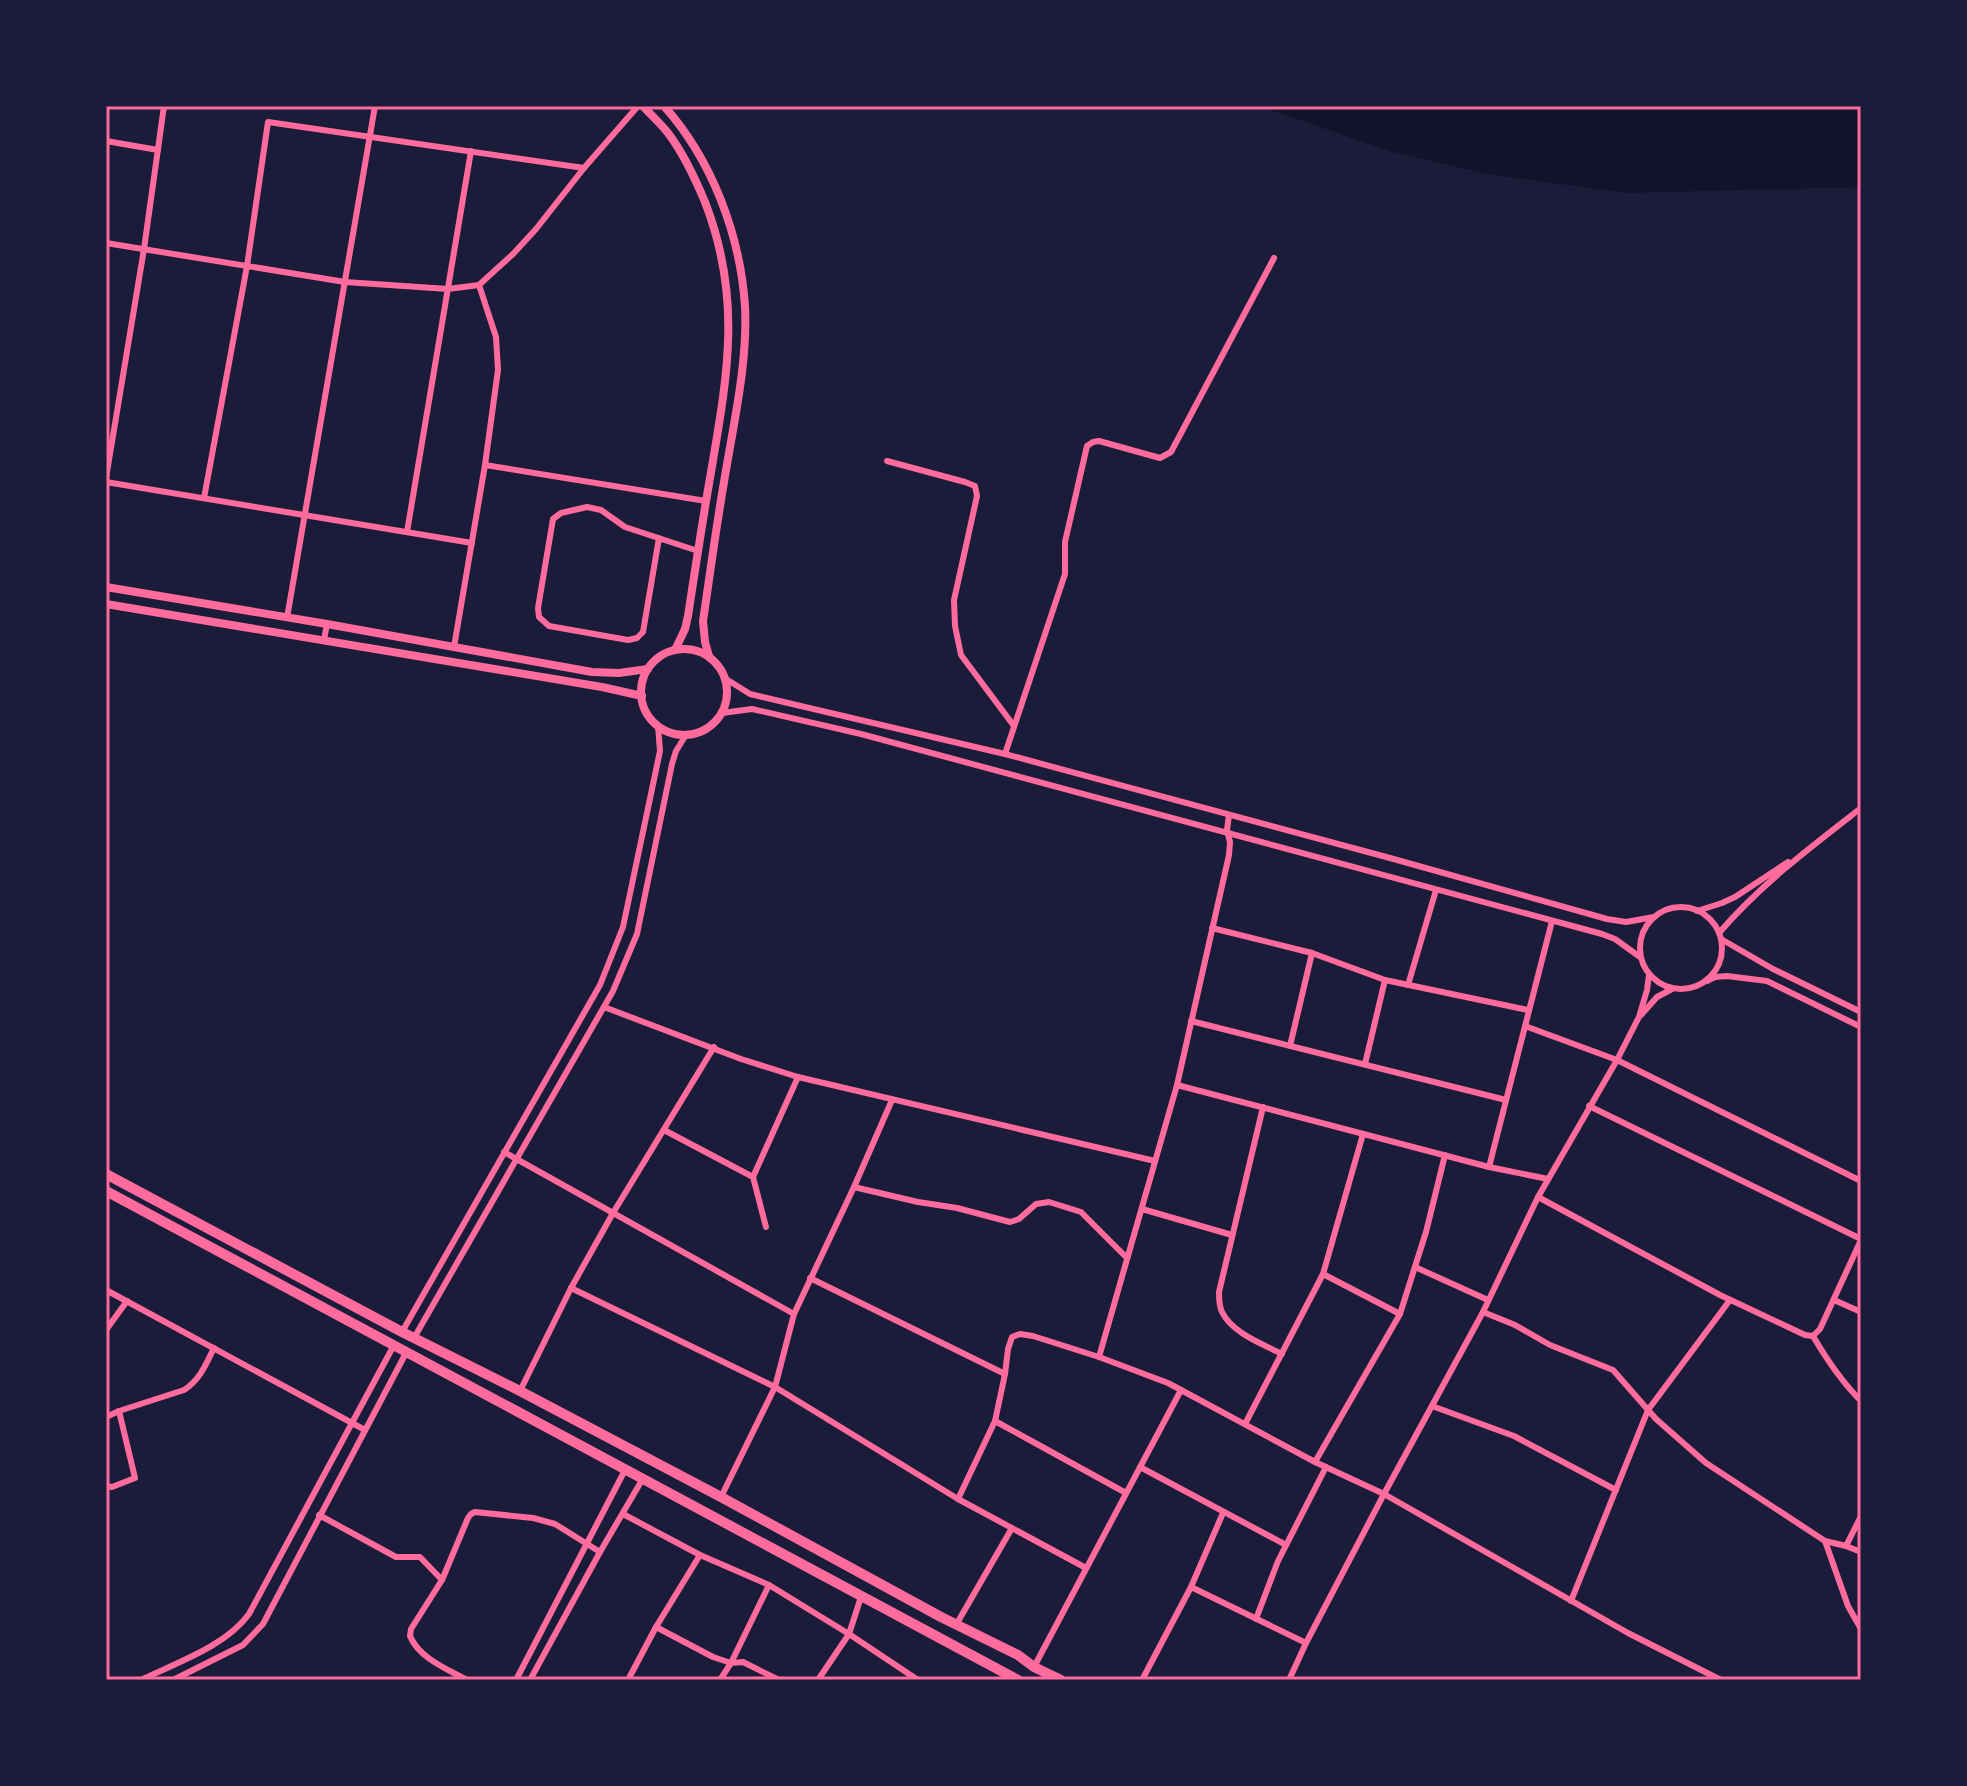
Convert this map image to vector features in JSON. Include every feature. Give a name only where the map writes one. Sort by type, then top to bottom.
[{"type":"highway","points":[[106,1174],[721,1497],[1061,1680]]},
{"type":"highway","points":[[106,1191],[1015,1679]]},
{"type":"street","points":[[164,106],[106,480],[472,543]]},
{"type":"street","points":[[287,618],[375,106]]},
{"type":"street","points":[[106,243],[345,282],[448,289],[479,285],[536,229],[584,168],[640,106],[667,132],[695,176],[714,225],[729,300],[728,358],[721,415],[685,629],[675,650]]},
{"type":"street","points":[[664,106],[679,123],[708,170],[728,221],[745,308],[742,361],[703,621],[709,656]]},
{"type":"street","points":[[204,498],[247,266],[268,122],[584,168]]},
{"type":"street","points":[[106,141],[158,150]]},
{"type":"street","points":[[407,532],[471,151]]},
{"type":"street","points":[[1005,754],[1065,574],[1065,542],[1087,446],[1099,441],[1160,458],[1171,452],[1274,258]]},
{"type":"street","points":[[454,647],[498,370],[496,337],[479,285]]},
{"type":"street","points":[[728,358],[742,361]]},
{"type":"street","points":[[887,461],[975,486],[977,496],[954,600],[955,626],[961,655],[1014,726]]},
{"type":"street","points":[[485,465],[706,501]]},
{"type":"street","points":[[659,538],[643,632],[637,638],[628,640],[549,626],[539,617],[553,519],[561,513],[587,507],[601,510],[625,527],[659,538],[698,551]]},
{"type":"street","points":[[106,587],[592,672],[619,673],[648,669]]},
{"type":"street","points":[[106,604],[642,696]]},
{"type":"street","points":[[324,640],[327,624]]},
{"type":"street","points":[[687,649],[709,656],[726,679],[727,696],[722,713],[700,732],[686,735],[658,726],[644,707],[642,696],[648,669],[659,657],[675,650],[687,649]]},
{"type":"street","points":[[726,679],[750,694],[1005,754],[1607,919],[1626,922],[1654,917],[1675,908],[1697,911],[1714,924],[1720,936],[1721,955],[1715,971],[1704,982]]},
{"type":"street","points":[[722,713],[752,709],[861,734],[1615,939],[1640,957]]},
{"type":"street","points":[[402,1332],[600,985],[623,927],[660,751],[658,726]]},
{"type":"street","points":[[414,1338],[613,991],[637,934],[672,764],[686,735]]},
{"type":"street","points":[[1720,936],[1742,909],[1805,852],[1861,808]]},
{"type":"street","points":[[1099,1357],[1177,1085],[1229,855],[1229,815]]},
{"type":"street","points":[[1697,911],[1735,897],[1805,852]]},
{"type":"street","points":[[1408,985],[1436,890]]},
{"type":"street","points":[[1654,917],[1640,943],[1640,957],[1649,975],[1664,986],[1691,988],[1715,977],[1727,976],[1767,981],[1861,1027]]},
{"type":"street","points":[[1489,1167],[1552,921]]},
{"type":"street","points":[[1212,928],[1312,953],[1385,980],[1528,1010]]},
{"type":"street","points":[[1720,936],[1773,969],[1861,1012]]},
{"type":"street","points":[[618,941],[631,948]]},
{"type":"street","points":[[1290,1046],[1312,953]]},
{"type":"street","points":[[1286,1680],[1483,1312],[1538,1197],[1617,1060],[1639,1017],[1649,975]]},
{"type":"street","points":[[1365,1064],[1385,980]]},
{"type":"street","points":[[1639,1017],[1657,997],[1673,988]]},
{"type":"street","points":[[604,1007],[741,1059],[798,1077],[1155,1161]]},
{"type":"street","points":[[1191,1021],[1506,1100]]},
{"type":"street","points":[[1525,1026],[1617,1060],[1861,1181]]},
{"type":"street","points":[[520,1391],[571,1288],[613,1213],[714,1047]]},
{"type":"street","points":[[766,1227],[753,1177],[798,1077]]},
{"type":"street","points":[[1177,1085],[1489,1167],[1548,1179]]},
{"type":"street","points":[[721,1497],[775,1387],[794,1314],[892,1100]]},
{"type":"street","points":[[1589,1106],[1861,1239],[1820,1329],[1813,1336]]},
{"type":"street","points":[[1263,1107],[1219,1292],[1219,1305],[1227,1321],[1282,1354]]},
{"type":"street","points":[[664,1130],[753,1177]]},
{"type":"street","points":[[1245,1424],[1323,1274],[1363,1134]]},
{"type":"street","points":[[504,1152],[794,1314]]},
{"type":"street","points":[[1315,1462],[1400,1314],[1426,1232],[1445,1155]]},
{"type":"street","points":[[854,1187],[1010,1222],[1019,1219],[1036,1204],[1049,1202],[1081,1212],[1127,1258]]},
{"type":"street","points":[[1538,1197],[1730,1300],[1813,1336]]},
{"type":"street","points":[[1142,1209],[1232,1235]]},
{"type":"street","points":[[1415,1267],[1488,1300]]},
{"type":"street","points":[[1323,1274],[1400,1314]]},
{"type":"street","points":[[810,1278],[1005,1374]]},
{"type":"street","points":[[571,1288],[775,1387],[958,1499],[1086,1568]]},
{"type":"street","points":[[106,1290],[365,1430]]},
{"type":"street","points":[[1571,1601],[1648,1410],[1730,1300]]},
{"type":"street","points":[[1834,1300],[1861,1312]]},
{"type":"street","points":[[106,1330],[127,1301]]},
{"type":"street","points":[[1483,1312],[1515,1325],[1550,1345],[1613,1370],[1656,1419],[1706,1463],[1825,1541],[1861,1552]]},
{"type":"street","points":[[958,1499],[995,1421],[1012,1337],[1020,1334],[1033,1336],[1168,1383],[1315,1462],[1384,1494],[1628,1633],[1721,1680]]},
{"type":"street","points":[[1813,1336],[1846,1387],[1861,1401]]},
{"type":"street","points":[[141,1680],[226,1638],[242,1624],[394,1345]]},
{"type":"street","points":[[107,1415],[184,1390],[197,1380],[214,1348]]},
{"type":"street","points":[[173,1680],[234,1650],[256,1634],[407,1351]]},
{"type":"street","points":[[1034,1667],[1181,1390]]},
{"type":"street","points":[[1432,1406],[1514,1436],[1616,1490]]},
{"type":"street","points":[[106,1486],[112,1487],[135,1478],[119,1411]]},
{"type":"street","points":[[995,1421],[1126,1493]]},
{"type":"street","points":[[1140,1467],[1286,1545]]},
{"type":"street","points":[[1256,1619],[1278,1561],[1326,1467]]},
{"type":"street","points":[[516,1680],[625,1470]]},
{"type":"street","points":[[530,1680],[642,1480]]},
{"type":"street","points":[[1142,1680],[1191,1587],[1223,1513]]},
{"type":"street","points":[[467,1680],[431,1660],[415,1646],[410,1636],[411,1629],[442,1580],[471,1514],[533,1518],[555,1524],[600,1552]]},
{"type":"street","points":[[623,1514],[700,1555],[769,1585],[918,1680]]},
{"type":"street","points":[[319,1515],[396,1557],[420,1557],[442,1580]]},
{"type":"street","points":[[1846,1546],[1861,1516]]},
{"type":"street","points":[[298,1524],[311,1531]]},
{"type":"street","points":[[956,1625],[1012,1528]]},
{"type":"street","points":[[1825,1541],[1848,1606],[1861,1629]]},
{"type":"street","points":[[628,1680],[700,1555]]},
{"type":"street","points":[[720,1680],[769,1585]]},
{"type":"street","points":[[1191,1587],[1306,1643]]},
{"type":"street","points":[[818,1680],[849,1634],[861,1597]]},
{"type":"street","points":[[656,1627],[713,1657],[731,1663],[743,1662],[779,1680]]},
{"type":"street","points":[[525,1661],[537,1668]]},
{"type":"shaded area","points":[[1259,106],[1861,106],[1861,187],[1627,193],[1488,174],[1393,152]]}]
